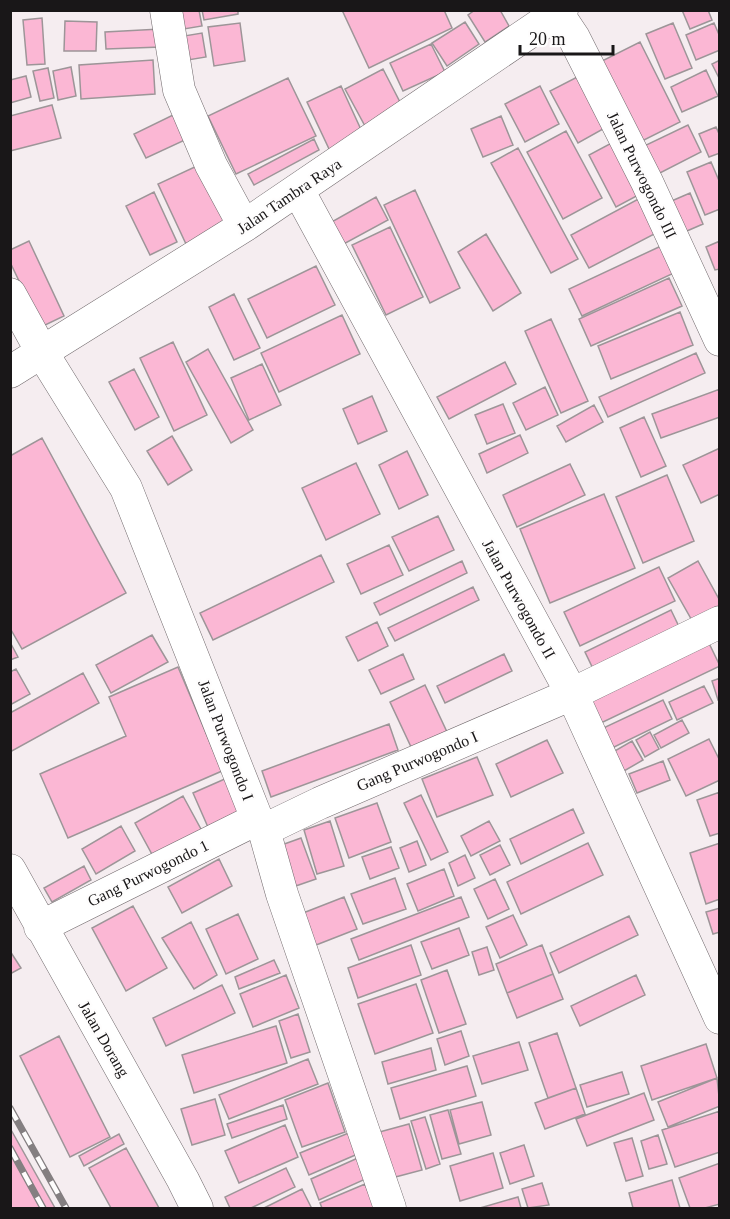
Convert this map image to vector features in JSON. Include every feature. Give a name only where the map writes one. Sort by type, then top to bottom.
[{"type":"street","points":[[166,10],[179,90],[212,165],[244,226]]},
{"type":"street","name":"Jalan Tambra Raya","points":[[10,372],[43,354],[244,226],[560,12]]},
{"type":"street","name":"Jalan Purwogondo III","points":[[560,12],[647,182],[720,340]]},
{"type":"street","name":"Jalan Purwogondo II","points":[[298,190],[572,694],[720,1018]]},
{"type":"street","name":"Jalan Purwogondo I","points":[[10,294],[43,354],[126,488],[260,825],[390,1209]]},
{"type":"street","name":"Gang Purwogondo I","points":[[260,825],[320,803],[572,694],[720,622]]},
{"type":"street","name":"Gang Purwogondo 1","points":[[40,927],[260,825]]},
{"type":"street","name":"Jalan Dorang","points":[[10,870],[183,1179],[197,1209]]},
{"type":"building","points":[[175,10],[199,10],[202,26],[178,30]]},
{"type":"building","points":[[202,10],[238,10],[238,14],[204,20]]},
{"type":"building","points":[[342,10],[444,10],[452,28],[369,68]]},
{"type":"building","points":[[475,10],[500,10],[509,26],[485,42],[468,15]]},
{"type":"building","points":[[682,10],[708,10],[712,20],[690,29]]},
{"type":"building","points":[[42,18],[45,64],[27,65],[23,20]]},
{"type":"building","points":[[65,21],[97,22],[96,51],[64,51]]},
{"type":"building","points":[[465,22],[479,44],[447,66],[432,43]]},
{"type":"building","points":[[240,23],[245,61],[214,66],[208,27]]},
{"type":"building","points":[[673,23],[692,68],[665,79],[646,34]]},
{"type":"building","points":[[714,23],[720,37],[720,50],[696,60],[686,35]]},
{"type":"building","points":[[160,29],[161,47],[106,49],[105,32]]},
{"type":"building","points":[[202,33],[206,57],[182,61],[178,37]]},
{"type":"building","points":[[640,42],[680,122],[632,146],[592,66]]},
{"type":"building","points":[[431,44],[445,72],[403,91],[390,63]]},
{"type":"building","points":[[153,60],[155,94],[81,99],[79,65]]},
{"type":"building","points":[[720,60],[720,80],[712,64]]},
{"type":"building","points":[[71,67],[76,96],[58,100],[53,71]]},
{"type":"building","points":[[48,68],[54,98],[40,101],[33,71]]},
{"type":"building","points":[[383,69],[402,106],[365,126],[345,89]]},
{"type":"building","points":[[706,70],[718,96],[682,112],[671,87]]},
{"type":"building","points":[[585,73],[612,124],[578,143],[550,91]]},
{"type":"building","points":[[26,76],[31,97],[10,103],[10,80]]},
{"type":"building","points":[[288,78],[316,136],[236,174],[208,116]]},
{"type":"building","points":[[341,86],[363,134],[330,151],[307,102]]},
{"type":"building","points":[[540,86],[559,124],[525,142],[505,104]]},
{"type":"building","points":[[52,105],[61,138],[10,151],[10,116]]},
{"type":"building","points":[[173,115],[185,140],[146,158],[134,134]]},
{"type":"building","points":[[501,116],[513,145],[483,157],[471,129]]},
{"type":"building","points":[[688,125],[701,152],[656,175],[642,147]]},
{"type":"building","points":[[716,127],[720,136],[720,153],[709,157],[699,134]]},
{"type":"building","points":[[566,131],[602,198],[563,219],[527,152]]},
{"type":"building","points":[[314,139],[319,150],[254,185],[248,174]]},
{"type":"building","points":[[619,139],[646,191],[616,207],[589,155]]},
{"type":"building","points":[[518,148],[578,259],[551,273],[491,163]]},
{"type":"building","points":[[711,162],[720,183],[720,209],[705,215],[687,172]]},
{"type":"building","points":[[199,165],[226,224],[186,244],[158,184]]},
{"type":"building","points":[[415,190],[460,288],[430,303],[384,205]]},
{"type":"building","points":[[154,192],[177,242],[150,255],[126,206]]},
{"type":"building","points":[[690,193],[703,224],[680,234],[667,203]]},
{"type":"building","points":[[644,196],[662,230],[589,268],[571,235]]},
{"type":"building","points":[[376,197],[388,220],[340,246],[328,224]]},
{"type":"building","points":[[390,227],[423,297],[386,315],[352,245]]},
{"type":"building","points":[[486,234],[521,293],[493,311],[458,252]]},
{"type":"building","points":[[29,241],[64,316],[41,327],[10,262],[10,250]]},
{"type":"building","points":[[720,241],[720,269],[715,270],[706,247]]},
{"type":"building","points":[[661,246],[674,273],[582,316],[569,289]]},
{"type":"building","points":[[316,266],[335,305],[267,338],[248,299]]},
{"type":"building","points":[[669,278],[682,306],[591,346],[579,319]]},
{"type":"building","points":[[234,294],[260,348],[234,360],[209,307]]},
{"type":"building","points":[[680,312],[693,345],[611,379],[598,346]]},
{"type":"building","points":[[342,315],[360,354],[279,392],[261,353]]},
{"type":"building","points":[[551,319],[588,401],[561,413],[525,331]]},
{"type":"building","points":[[173,342],[207,415],[174,431],[140,358]]},
{"type":"building","points":[[208,349],[253,430],[231,443],[186,362]]},
{"type":"building","points":[[696,353],[705,373],[608,417],[599,397]]},
{"type":"building","points":[[505,362],[516,384],[449,419],[437,397]]},
{"type":"building","points":[[262,364],[281,405],[249,420],[231,378]]},
{"type":"building","points":[[134,369],[159,417],[135,430],[109,382]]},
{"type":"building","points":[[545,387],[558,415],[526,430],[513,403]]},
{"type":"building","points":[[720,389],[720,417],[661,438],[652,414]]},
{"type":"building","points":[[372,396],[387,431],[358,444],[343,409]]},
{"type":"building","points":[[503,404],[515,433],[487,444],[475,415]]},
{"type":"building","points":[[594,405],[603,422],[566,442],[557,426]]},
{"type":"building","points":[[644,417],[666,466],[641,477],[620,428]]},
{"type":"building","points":[[520,435],[528,453],[487,473],[479,454]]},
{"type":"building","points":[[172,436],[192,470],[168,485],[147,451]]},
{"type":"building","points":[[42,438],[126,593],[22,649],[10,628],[10,456]]},
{"type":"building","points":[[720,448],[720,494],[701,503],[683,465]]},
{"type":"building","points":[[407,451],[428,495],[399,509],[379,465]]},
{"type":"building","points":[[356,463],[380,514],[326,540],[302,488]]},
{"type":"building","points":[[570,464],[585,495],[517,527],[503,495]]},
{"type":"building","points":[[667,475],[694,541],[643,563],[616,497]]},
{"type":"building","points":[[604,494],[635,568],[550,603],[520,529]]},
{"type":"building","points":[[438,516],[454,550],[409,571],[392,537]]},
{"type":"building","points":[[389,545],[403,575],[361,594],[347,564]]},
{"type":"building","points":[[321,555],[334,582],[213,640],[200,613]]},
{"type":"building","points":[[462,561],[467,573],[380,615],[374,603]]},
{"type":"building","points":[[698,561],[720,601],[720,610],[694,624],[668,578]]},
{"type":"building","points":[[659,567],[675,601],[580,646],[564,612]]},
{"type":"building","points":[[473,587],[479,600],[395,641],[388,628]]},
{"type":"building","points":[[671,610],[683,635],[597,677],[585,652]]},
{"type":"building","points":[[377,622],[388,646],[358,661],[346,637]]},
{"type":"building","points":[[152,635],[168,662],[111,693],[96,665]]},
{"type":"building","points":[[705,635],[720,666],[601,723],[587,691]]},
{"type":"building","points":[[10,642],[18,657],[10,660]]},
{"type":"building","points":[[403,654],[414,679],[381,694],[369,670]]},
{"type":"building","points":[[504,654],[512,671],[445,703],[437,686]]},
{"type":"building","points":[[178,667],[222,771],[68,838],[40,774],[126,736],[109,697]]},
{"type":"building","points":[[16,669],[30,694],[10,705],[10,672]]},
{"type":"building","points":[[83,673],[99,703],[10,752],[10,713]]},
{"type":"building","points":[[720,678],[720,699],[718,700],[712,681]]},
{"type":"building","points":[[425,685],[447,732],[412,749],[390,702]]},
{"type":"building","points":[[704,686],[713,703],[677,720],[669,702]]},
{"type":"building","points":[[663,700],[672,719],[608,750],[599,730]]},
{"type":"building","points":[[682,720],[689,733],[661,748],[654,735]]},
{"type":"building","points":[[389,724],[398,750],[271,797],[262,771]]},
{"type":"building","points":[[650,732],[659,749],[645,757],[636,740]]},
{"type":"building","points":[[709,739],[720,761],[720,780],[686,796],[668,759]]},
{"type":"building","points":[[547,740],[563,773],[511,797],[496,764]]},
{"type":"building","points":[[632,741],[643,760],[624,771],[613,752]]},
{"type":"building","points":[[477,757],[493,795],[437,817],[422,779]]},
{"type":"building","points":[[663,761],[670,780],[637,793],[629,774]]},
{"type":"building","points":[[227,778],[245,819],[211,834],[193,793]]},
{"type":"building","points":[[720,792],[720,833],[710,836],[697,800]]},
{"type":"building","points":[[421,795],[448,852],[431,860],[404,803]]},
{"type":"building","points":[[183,796],[202,831],[154,858],[135,823]]},
{"type":"building","points":[[377,803],[391,842],[349,858],[335,818]]},
{"type":"building","points":[[573,809],[584,833],[521,864],[510,839]]},
{"type":"building","points":[[330,821],[344,866],[317,874],[304,830]]},
{"type":"building","points":[[489,821],[500,841],[471,856],[461,836]]},
{"type":"building","points":[[121,826],[135,851],[96,874],[82,849]]},
{"type":"building","points":[[301,838],[316,879],[290,888],[276,847]]},
{"type":"building","points":[[417,841],[426,865],[409,872],[400,848]]},
{"type":"building","points":[[588,843],[603,875],[521,914],[507,882]]},
{"type":"building","points":[[720,843],[720,899],[706,904],[690,853]]},
{"type":"building","points":[[500,845],[510,865],[490,875],[480,855]]},
{"type":"building","points":[[391,847],[399,868],[370,879],[362,857]]},
{"type":"building","points":[[465,855],[475,878],[458,886],[449,863]]},
{"type":"building","points":[[219,859],[232,886],[182,913],[168,887]]},
{"type":"building","points":[[84,866],[91,880],[52,902],[44,888]]},
{"type":"building","points":[[444,869],[454,896],[418,911],[407,884]]},
{"type":"building","points":[[395,878],[406,909],[363,924],[351,894]]},
{"type":"building","points":[[495,879],[509,909],[488,919],[474,889]]},
{"type":"building","points":[[344,897],[357,929],[311,947],[298,915]]},
{"type":"building","points":[[461,897],[469,917],[359,960],[351,939]]},
{"type":"building","points":[[133,906],[167,968],[126,991],[92,928]]},
{"type":"building","points":[[720,908],[720,932],[713,934],[706,912]]},
{"type":"building","points":[[238,914],[258,959],[226,974],[206,929]]},
{"type":"building","points":[[513,915],[527,945],[500,958],[486,927]]},
{"type":"building","points":[[629,916],[638,935],[559,973],[550,953]]},
{"type":"building","points":[[191,922],[217,975],[194,989],[162,938]]},
{"type":"building","points":[[459,928],[469,955],[432,969],[421,942]]},
{"type":"building","points":[[411,945],[421,975],[358,998],[348,968]]},
{"type":"building","points":[[542,945],[553,974],[507,993],[496,964]]},
{"type":"building","points":[[487,947],[494,970],[479,975],[472,952]]},
{"type":"building","points":[[10,951],[21,968],[10,974]]},
{"type":"building","points":[[274,960],[280,973],[239,989],[235,977]]},
{"type":"building","points":[[447,970],[466,1024],[439,1033],[421,980]]},
{"type":"building","points":[[553,974],[563,999],[517,1018],[507,993]]},
{"type":"building","points":[[286,975],[299,1008],[253,1027],[240,994]]},
{"type":"building","points":[[636,975],[645,995],[580,1026],[571,1006]]},
{"type":"building","points":[[416,984],[433,1033],[375,1054],[358,1004]]},
{"type":"building","points":[[222,985],[235,1013],[166,1046],[153,1018]]},
{"type":"building","points":[[298,1014],[310,1052],[291,1058],[279,1021]]},
{"type":"building","points":[[276,1026],[287,1063],[194,1093],[182,1055]]},
{"type":"building","points":[[461,1031],[469,1056],[445,1065],[437,1039]]},
{"type":"building","points":[[557,1033],[576,1088],[548,1098],[529,1043]]},
{"type":"building","points":[[59,1036],[110,1137],[70,1157],[20,1056]]},
{"type":"building","points":[[519,1042],[528,1070],[482,1084],[473,1056]]},
{"type":"building","points":[[706,1044],[717,1078],[652,1100],[641,1066]]},
{"type":"building","points":[[431,1048],[436,1070],[388,1084],[382,1062]]},
{"type":"building","points":[[308,1059],[318,1084],[229,1119],[219,1095]]},
{"type":"building","points":[[467,1066],[476,1096],[400,1119],[391,1088]]},
{"type":"building","points":[[622,1072],[629,1094],[587,1107],[580,1085]]},
{"type":"building","points":[[717,1078],[720,1106],[668,1127],[658,1102]]},
{"type":"building","points":[[328,1083],[345,1132],[302,1147],[285,1100]]},
{"type":"building","points":[[576,1088],[585,1114],[545,1129],[535,1103]]},
{"type":"building","points":[[644,1093],[654,1120],[587,1146],[576,1119]]},
{"type":"building","points":[[215,1099],[225,1135],[192,1145],[181,1109]]},
{"type":"building","points":[[482,1102],[491,1135],[459,1144],[450,1110]]},
{"type":"building","points":[[283,1105],[287,1119],[232,1138],[227,1124]]},
{"type":"building","points":[[448,1110],[461,1154],[442,1159],[430,1115]]},
{"type":"building","points":[[720,1111],[720,1152],[675,1167],[662,1130]]},
{"type":"building","points":[[425,1117],[440,1164],[426,1169],[411,1121]]},
{"type":"building","points":[[409,1124],[422,1170],[384,1180],[372,1134]]},
{"type":"building","points":[[285,1125],[298,1157],[239,1183],[225,1151]]},
{"type":"building","points":[[10,1128],[55,1208],[10,1208]]},
{"type":"building","points":[[351,1132],[360,1153],[309,1175],[300,1153]]},
{"type":"building","points":[[119,1134],[124,1144],[84,1166],[79,1156]]},
{"type":"building","points":[[658,1135],[667,1164],[649,1169],[641,1141]]},
{"type":"building","points":[[632,1138],[643,1176],[626,1181],[614,1143]]},
{"type":"building","points":[[524,1145],[534,1176],[510,1184],[500,1153]]},
{"type":"building","points":[[126,1148],[159,1208],[111,1208],[89,1168]]},
{"type":"building","points":[[493,1153],[503,1188],[460,1201],[450,1166]]},
{"type":"building","points":[[360,1157],[370,1177],[319,1200],[311,1179]]},
{"type":"building","points":[[720,1163],[720,1204],[705,1208],[690,1208],[679,1178]]},
{"type":"building","points":[[286,1168],[295,1187],[251,1208],[230,1208],[225,1197]]},
{"type":"building","points":[[672,1180],[680,1208],[633,1208],[629,1193]]},
{"type":"building","points":[[542,1183],[549,1205],[528,1208],[522,1189]]},
{"type":"building","points":[[365,1184],[375,1208],[322,1208],[320,1203]]},
{"type":"building","points":[[302,1189],[311,1207],[264,1208]]},
{"type":"building","points":[[518,1197],[521,1208],[480,1208]]},
{"type":"railway","points":[[10,1108],[66,1208]]},
{"type":"railway","points":[[10,1148],[43,1208]]}]
